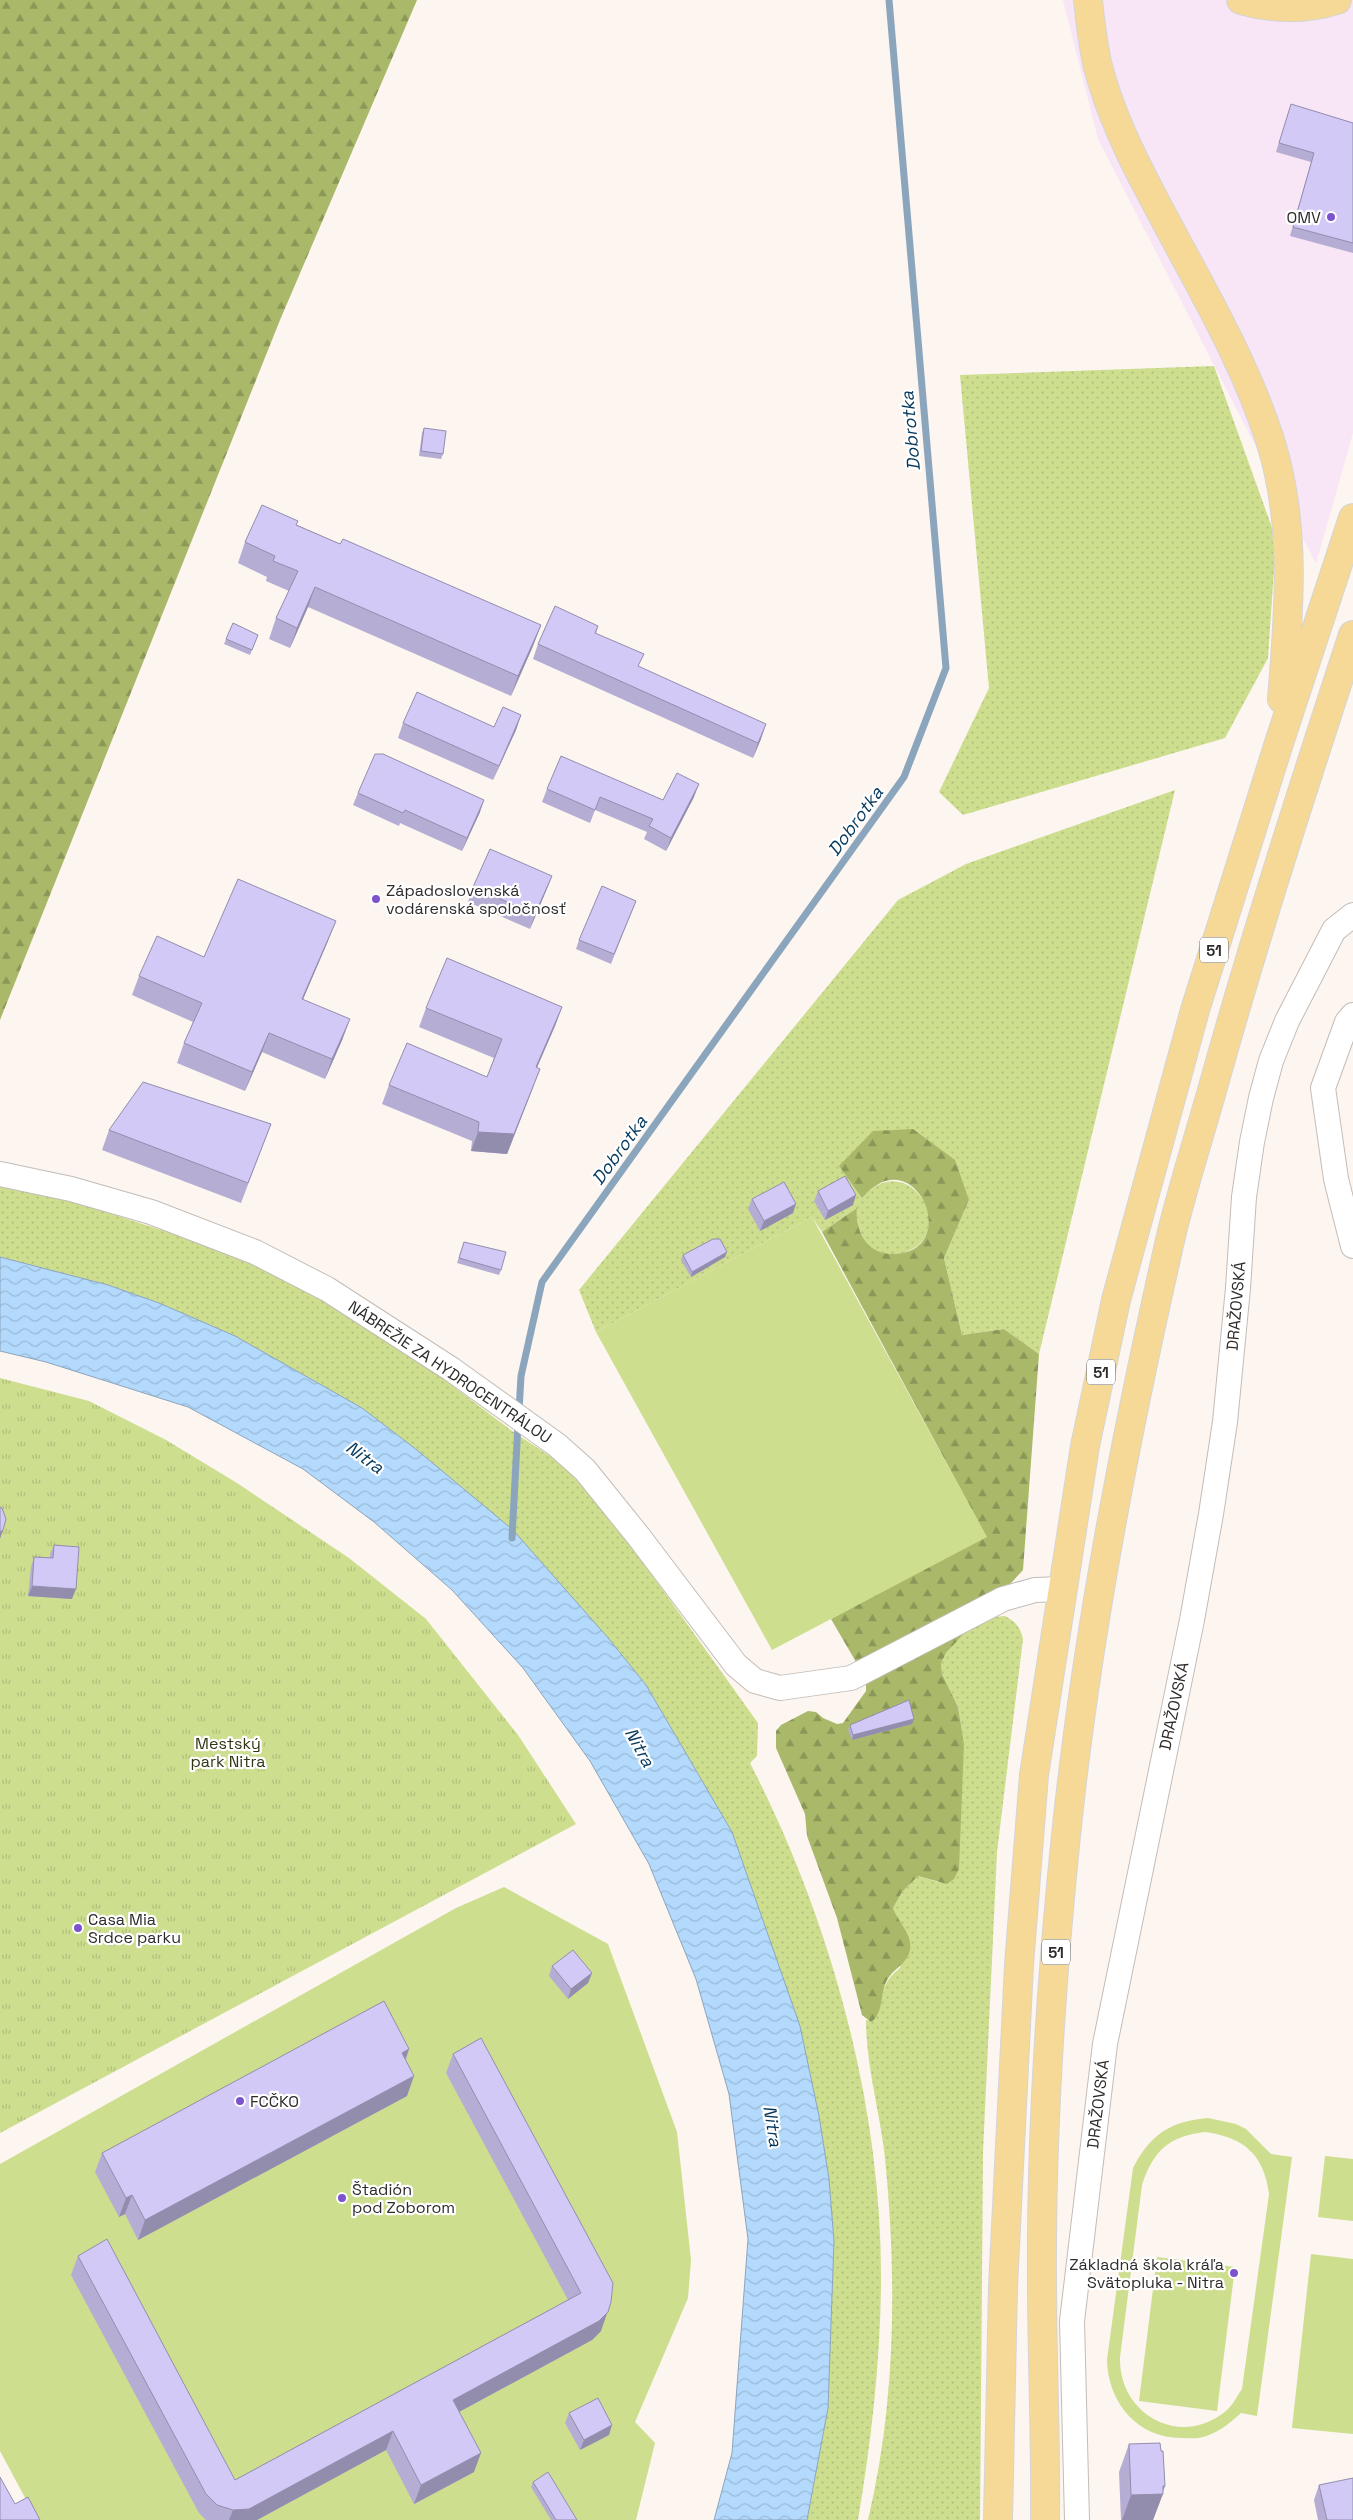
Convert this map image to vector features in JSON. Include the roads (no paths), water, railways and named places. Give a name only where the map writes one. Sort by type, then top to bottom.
[{"type":"main road","points":[[1088,0],[1097,63],[1113,113],[1134,160],[1254,394],[1275,456],[1284,506],[1290,566],[1289,611],[1279,743]]},
{"type":"main road","points":[[1241,0],[1261,6],[1290,8],[1337,0]]},
{"type":"main road","name":"51","points":[[998,2520],[1003,2287],[1019,1966],[1034,1775],[1085,1446],[1116,1300],[1196,1010],[1279,743],[1353,518]]},
{"type":"main road","name":"51","points":[[1045,2520],[1046,2420],[1042,2271],[1044,2135],[1053,1988],[1068,1822],[1086,1679],[1108,1542],[1136,1390],[1172,1233],[1233,1015],[1353,636]]},
{"type":"street","name":"DRAŽOVSKÁ","points":[[1077,2520],[1072,2321],[1105,2044],[1192,1620],[1211,1514],[1225,1422],[1238,1288],[1244,1197],[1252,1142],[1266,1079],[1288,1022],[1334,930],[1353,915]]},
{"type":"street","points":[[1353,1014],[1347,1022],[1323,1088],[1336,1179],[1353,1246]]},
{"type":"street","name":"NÁBREŽIE ZA HYDROCENTRÁLOU","points":[[0,1174],[71,1189],[151,1212],[255,1252],[326,1289],[451,1369],[557,1445],[590,1476],[736,1665],[755,1681],[780,1688],[851,1678],[1002,1599],[1035,1590],[1062,1589]]},
{"type":"water","name":"Nitra","points":[[0,1257],[108,1285],[159,1303],[235,1336],[362,1408],[417,1450],[513,1530],[609,1639],[646,1685],[732,1832],[800,2026],[819,2116],[829,2179],[834,2241],[828,2408],[807,2520],[714,2520],[732,2453],[748,2239],[729,2094],[696,1979],[649,1864],[590,1761],[523,1668],[452,1590],[374,1522],[303,1469],[188,1407],[46,1362],[0,1351]]},
{"type":"waterway","name":"Dobrotka","points":[[519,1411],[521,1376],[542,1282],[904,777],[946,668],[889,0]]},
{"type":"waterway","name":"Dobrotka","points":[[512,1538],[518,1424]]},
{"type":"place","name":"OMV","points":[[1331,217]]},
{"type":"place","name":"Západoslovenská vodárenská spoločnosť","points":[[376,899]]},
{"type":"place","name":"Casa Mia Srdce parku","points":[[78,1928]]},
{"type":"place","name":"FCČKO","points":[[240,2101]]},
{"type":"place","name":"Štadión pod Zoborom","points":[[342,2198]]},
{"type":"place","name":"Základná škola kráľa Svätopluka - Nitra","points":[[1234,2273]]},
{"type":"park label","name":"Mestský park Nitra","points":[[228,1752]]}]
